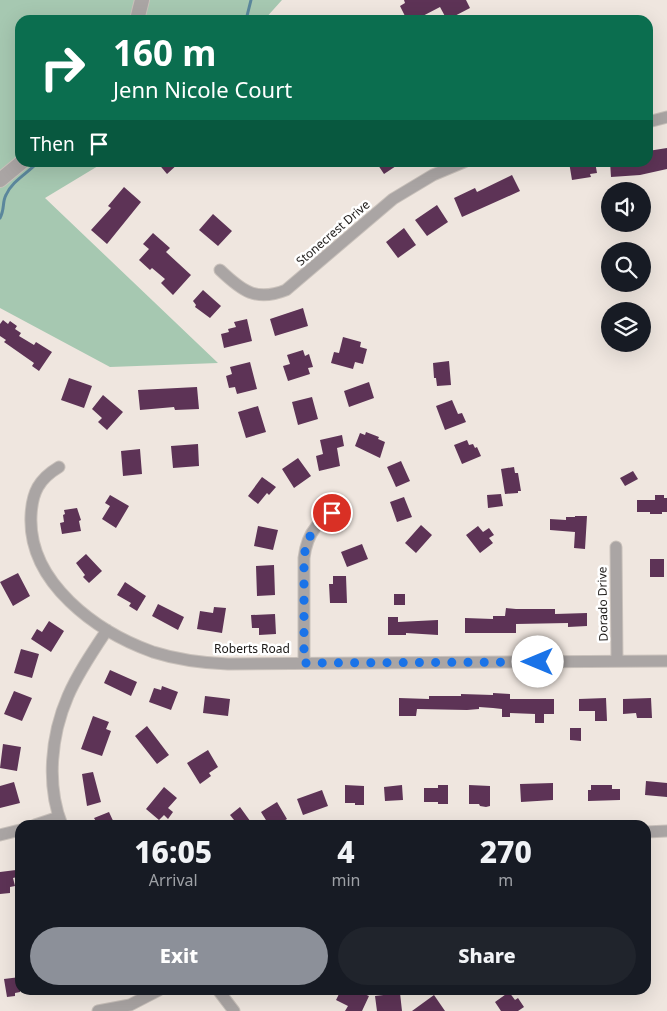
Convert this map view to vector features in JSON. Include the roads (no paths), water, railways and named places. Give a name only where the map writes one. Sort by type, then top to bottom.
[{"type":"street","points":[[138,15],[142,0]]},
{"type":"street","points":[[653,121],[667,117]]},
{"type":"street","points":[[0,180],[16,167]]},
{"type":"street","name":"Stonecrest Drive","points":[[220,270],[234,284],[251,294],[262,296],[286,290],[393,199],[433,175],[452,167]]},
{"type":"street","name":"Roberts Road","points":[[59,467],[43,478],[34,495],[31,523],[34,542],[46,573],[76,606],[107,630],[129,642],[154,652],[197,662],[228,664],[667,661]]},
{"type":"street","points":[[304,663],[305,546],[318,523],[332,513],[344,508]]},
{"type":"street","name":"Dorado Drive","points":[[616,547],[617,661]]},
{"type":"street","points":[[60,820],[53,776],[55,738],[58,724],[76,678],[107,630]]},
{"type":"street","points":[[0,835],[15,831]]},
{"type":"street","points":[[651,832],[667,831]]},
{"type":"street","points":[[98,1011],[130,1004],[149,995]]},
{"type":"street","points":[[222,995],[234,1011]]},
{"type":"waterway","points":[[247,15],[251,0]]},
{"type":"waterway","points":[[0,218],[9,190],[32,167]]}]
